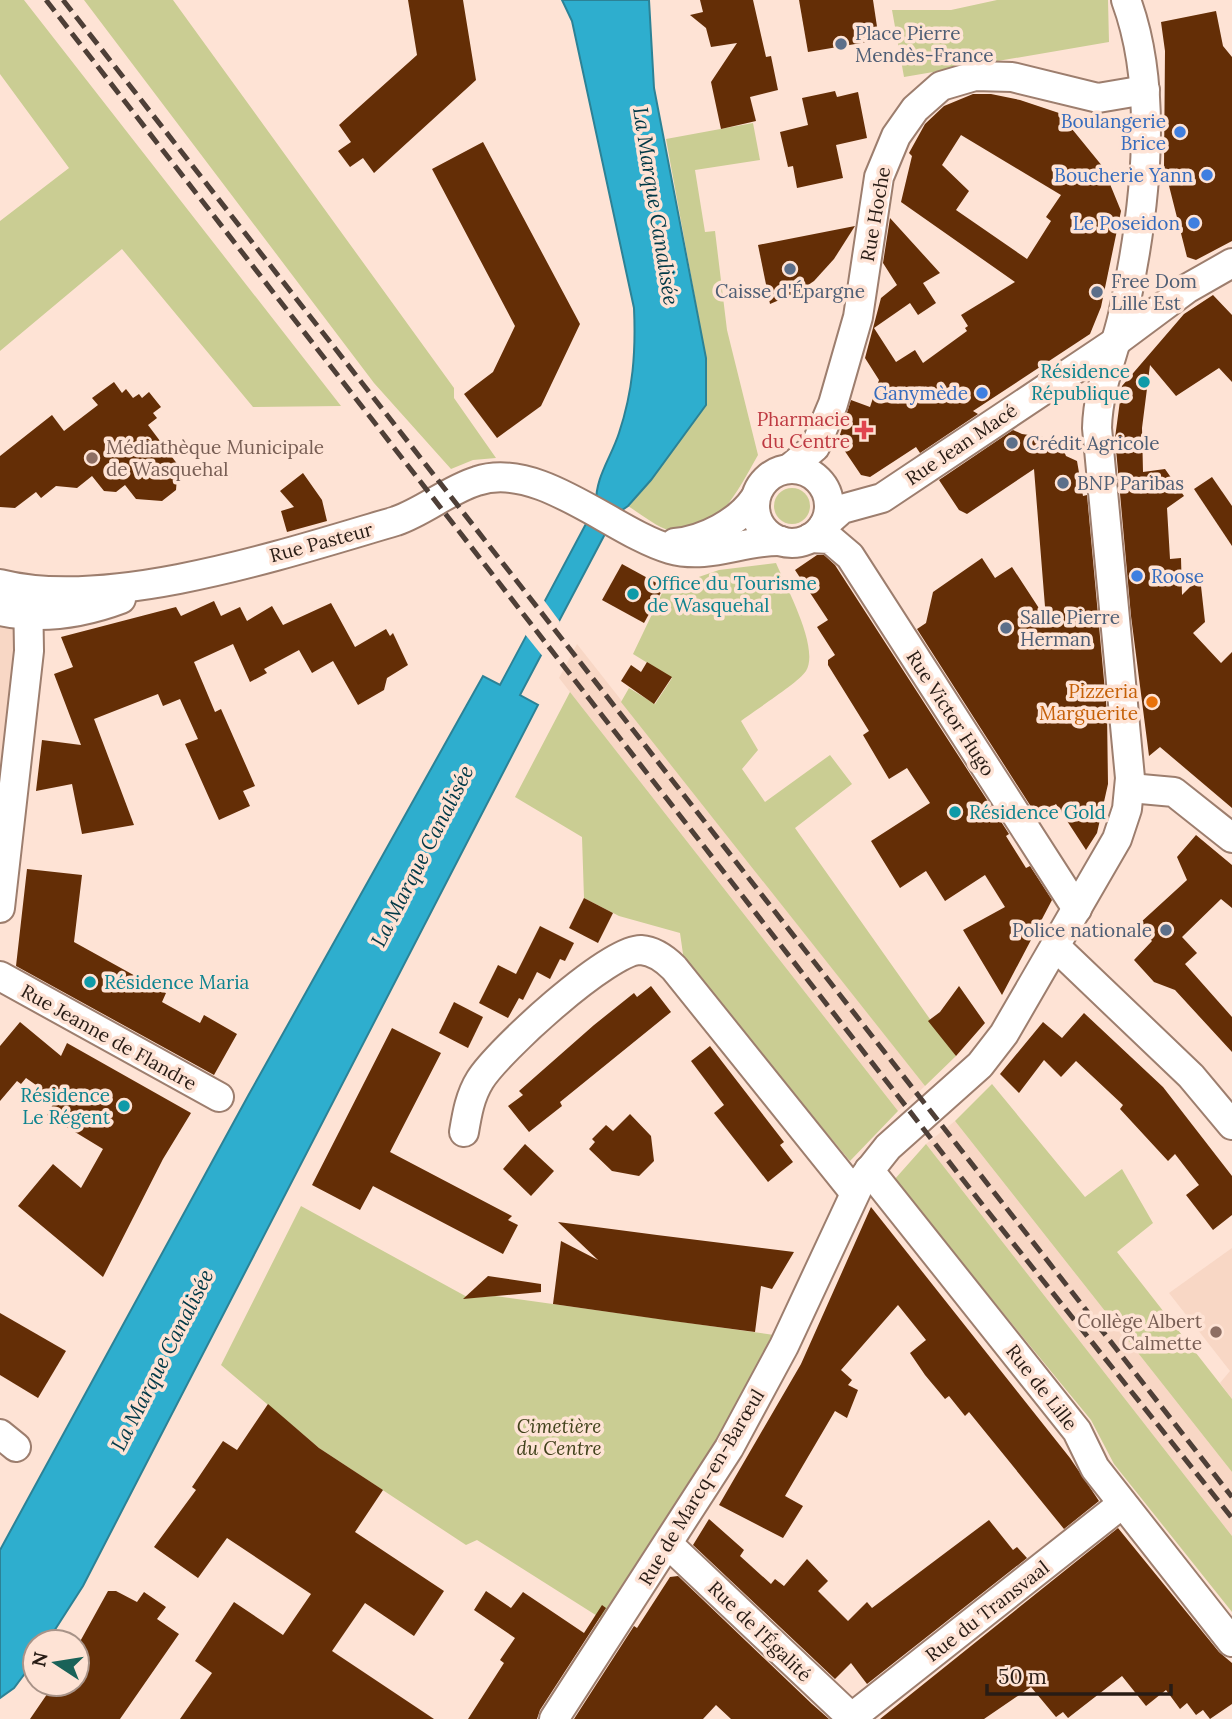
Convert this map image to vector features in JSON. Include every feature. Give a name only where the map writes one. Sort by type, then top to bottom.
[{"type":"street","name":"Rue de Marcq-en-Barœul","points":[[554,1719],[729,1448],[785,1346],[862,1181],[888,1147],[980,1065],[1027,999],[1117,839],[1125,820],[1130,788],[1098,456],[1098,397],[1106,354],[1125,303],[1140,202],[1145,85],[1139,39],[1126,0]]},
{"type":"street","name":"Rue Hoche","points":[[790,468],[810,454],[823,431],[858,317],[879,177],[896,136],[923,102],[951,81],[993,75],[1098,98],[1145,85]]},
{"type":"street","name":"Rue Jean Macé","points":[[817,532],[842,509],[882,498],[1106,354],[1221,276]]},
{"type":"street","points":[[790,468],[809,472],[822,484],[829,508],[817,532],[793,543],[754,542],[699,554],[670,549],[637,534],[671,543],[701,538],[736,517],[755,498],[768,477],[790,468]]},
{"type":"street","name":"Rue Pasteur","points":[[0,584],[28,602],[67,614],[176,579],[396,521],[422,511],[477,481],[503,478],[543,487],[575,500],[637,534]]},
{"type":"street","points":[[755,498],[758,522],[765,532],[780,541]]},
{"type":"street","name":"Rue Victor Hugo","points":[[817,532],[850,556],[1077,909]]},
{"type":"street","points":[[0,908],[29,651],[28,602]]},
{"type":"street","name":"Rue Pasteur","points":[[0,611],[28,602]]},
{"type":"street","points":[[1130,788],[1174,792],[1232,838]]},
{"type":"street","points":[[1056,947],[1191,1076],[1232,1125]]},
{"type":"street","name":"Rue de Lille","points":[[464,1132],[467,1111],[477,1084],[510,1044],[530,1025],[615,959],[641,950],[664,959],[862,1181],[1077,1431],[1095,1468],[1232,1642]]},
{"type":"street","name":"Rue Jeanne de Flandre","points":[[0,976],[219,1097]]},
{"type":"street","name":"Rue du Transvaal","points":[[852,1718],[1122,1504]]},
{"type":"street","name":"Rue de l'Égalité","points":[[668,1544],[852,1718]]},
{"type":"shaded area","points":[[0,606],[26,625],[0,863]]},
{"type":"shaded area","points":[[577,644],[925,1086],[898,1111],[559,678]]},
{"type":"shaded area","points":[[955,1121],[1232,1472],[1232,1536],[926,1144]]},
{"type":"shaded area","name":"Collège Albert Calmette","points":[[1232,1248],[1232,1399],[1220,1383],[1230,1371],[1169,1293]]},
{"type":"green space","points":[[0,0],[24,0],[341,406],[253,407],[122,249],[0,351],[0,221],[69,168],[0,74]]},
{"type":"green space","points":[[84,0],[173,0],[454,388],[454,398],[496,458],[473,460],[451,469],[374,383]]},
{"type":"green space","points":[[997,0],[1108,0],[1109,42],[904,77],[892,10],[951,10]]},
{"type":"green space","points":[[753,123],[760,160],[695,170],[705,232],[715,231],[727,330],[758,455],[734,496],[713,520],[700,529],[671,531],[628,506],[706,405],[706,358],[666,139]]},
{"type":"green space","points":[[792,488],[804,494],[810,506],[804,518],[792,524],[780,518],[774,506],[780,494]]},
{"type":"green space","points":[[776,563],[800,617],[809,648],[809,661],[801,676],[741,721],[758,750],[742,769],[765,802],[830,755],[852,784],[795,828],[956,1056],[925,1086],[621,702],[629,688],[655,704],[672,678],[633,654],[664,589],[719,570]]},
{"type":"green space","points":[[570,692],[898,1111],[850,1161],[684,961],[680,933],[619,916],[584,898],[582,837],[515,797]]},
{"type":"green space","points":[[992,1084],[1085,1197],[1122,1169],[1153,1223],[1117,1252],[1232,1399],[1232,1472],[955,1121]]},
{"type":"green space","points":[[926,1144],[1232,1536],[1232,1612],[1114,1464],[1091,1420],[894,1180]]},
{"type":"green space","name":"Cimetière du Centre","points":[[301,1206],[469,1298],[495,1296],[774,1335],[714,1450],[602,1619],[477,1540],[466,1545],[319,1448],[221,1365]]},
{"type":"water","name":"La Marque Canalisée","points":[[562,0],[649,0],[654,88],[706,358],[706,405],[651,480],[628,506],[615,515],[520,695],[538,705],[83,1586],[56,1628],[21,1628],[21,1679],[14,1688],[0,1698],[0,1550],[248,1096],[483,676],[500,685],[596,505],[598,485],[628,402],[634,356],[634,308],[572,21]]},
{"type":"pier","points":[[543,599],[560,622],[544,658],[524,633]]},
{"type":"building","points":[[408,0],[463,0],[476,80],[374,173],[363,158],[350,167],[338,151],[351,142],[339,125],[417,55]]},
{"type":"building","points":[[700,0],[753,0],[766,57],[771,56],[778,90],[750,97],[756,121],[721,129],[711,82],[737,43],[711,47],[706,28],[690,15],[703,12]]},
{"type":"building","points":[[799,0],[873,0],[879,40],[808,52]]},
{"type":"building","points":[[1216,11],[1223,46],[1232,57],[1232,241],[1196,260],[1187,257],[1164,166],[1165,51],[1161,22]]},
{"type":"building","points":[[835,91],[837,97],[858,92],[867,138],[836,145],[843,178],[797,188],[793,166],[788,167],[780,132],[808,125],[802,98]]},
{"type":"building","points":[[973,94],[991,94],[1059,113],[1103,167],[1121,211],[1101,307],[1090,334],[973,411],[978,414],[920,453],[916,447],[870,477],[861,475],[838,441],[851,400],[870,407],[879,380],[865,358],[881,298],[897,285],[883,263],[890,218],[940,273],[923,283],[936,303],[918,315],[910,303],[874,328],[896,362],[915,350],[923,363],[967,331],[965,328],[968,326],[961,315],[1015,282],[901,202],[912,156],[909,153],[925,124],[944,106]],"holes":[[[961,135],[1061,195],[1046,217],[1051,221],[1027,259],[956,210],[969,191],[942,165]]]},
{"type":"building","points":[[483,142],[580,324],[541,406],[497,438],[464,394],[493,372],[515,326],[432,169]]},
{"type":"building","name":"Caisse d'Épargne","points":[[855,226],[834,259],[814,281],[798,292],[770,304],[758,245]]},
{"type":"building","points":[[1213,295],[1232,315],[1232,382],[1219,368],[1176,396],[1150,365],[1142,428],[1143,472],[1165,469],[1184,496],[1167,508],[1170,559],[1181,558],[1182,595],[1200,577],[1205,622],[1193,633],[1221,663],[1232,652],[1232,808],[1160,747],[1149,756],[1131,616],[1115,438],[1122,386],[1184,314]]},
{"type":"building","points":[[114,382],[122,393],[126,389],[133,398],[139,394],[142,398],[149,392],[161,407],[153,413],[157,418],[148,425],[178,465],[176,490],[162,501],[136,499],[125,485],[116,492],[104,491],[92,476],[77,488],[56,486],[41,498],[36,492],[15,508],[0,507],[0,456],[52,415],[64,431],[98,405],[92,398]]},
{"type":"building","points":[[1013,430],[1050,438],[1051,435],[1066,447],[1063,449],[1066,456],[1077,461],[1083,496],[1087,495],[1107,713],[1108,784],[1097,833],[1086,850],[1056,804],[1037,816],[917,629],[926,623],[933,592],[982,558],[995,578],[1012,567],[1046,619],[1034,469],[967,514],[959,510],[939,480]]},
{"type":"building","points":[[303,473],[322,500],[327,521],[287,532],[281,511],[294,507],[280,491]]},
{"type":"building","points":[[1212,477],[1232,506],[1232,546],[1194,489]]},
{"type":"building","points":[[817,555],[824,555],[835,565],[1009,834],[1006,836],[1026,868],[1030,866],[1052,900],[1002,995],[963,930],[1005,907],[985,875],[945,901],[926,871],[900,888],[871,841],[930,803],[907,768],[889,779],[863,735],[869,731],[828,665],[828,660],[835,655],[817,627],[828,620],[795,570]]},
{"type":"building","name":"Office du Tourisme de Wasquehal","points":[[622,564],[664,587],[644,623],[602,600]]},
{"type":"building","points":[[214,601],[221,616],[240,607],[247,621],[272,606],[283,625],[331,603],[355,647],[386,629],[390,636],[393,633],[408,665],[387,678],[384,690],[358,705],[333,661],[312,673],[299,650],[264,669],[267,673],[250,682],[233,644],[194,662],[215,712],[221,709],[255,786],[243,791],[250,806],[219,820],[185,744],[198,739],[180,699],[163,706],[158,694],[94,719],[134,825],[82,834],[72,784],[36,791],[42,740],[81,745],[54,674],[73,667],[61,637],[176,607],[181,616]]},
{"type":"building","points":[[647,662],[672,677],[654,704],[621,681],[631,665],[641,672]]},
{"type":"building","points":[[1196,835],[1232,865],[1232,908],[1221,899],[1182,937],[1197,953],[1185,964],[1232,1017],[1232,1052],[1175,990],[1154,982],[1134,960],[1152,941],[1139,926],[1140,923],[1187,880],[1177,857]]},
{"type":"building","name":"Résidence Maria","points":[[27,869],[82,875],[74,942],[166,993],[162,1002],[200,1023],[204,1015],[237,1034],[214,1075],[16,966]]},
{"type":"building","points":[[584,898],[613,913],[598,943],[569,928]]},
{"type":"building","points":[[540,926],[574,943],[565,961],[560,959],[550,979],[537,972],[523,1000],[519,998],[508,1018],[479,1003],[498,965],[516,974]]},
{"type":"building","points":[[651,986],[671,1012],[560,1102],[562,1106],[529,1132],[508,1106],[523,1095],[519,1091],[634,993],[637,997]]},
{"type":"building","points":[[959,986],[985,1023],[956,1056],[928,1021],[940,1012]]},
{"type":"building","points":[[454,1002],[483,1017],[468,1048],[439,1033]]},
{"type":"building","points":[[1084,1013],[1163,1087],[1232,1176],[1232,1215],[1213,1230],[1186,1195],[1199,1185],[1175,1154],[1168,1161],[1120,1109],[1123,1105],[1076,1061],[1061,1077],[1044,1060],[1019,1093],[1000,1074],[1043,1022],[1062,1038]]},
{"type":"building","points":[[20,1022],[61,1056],[67,1043],[191,1113],[163,1159],[103,1277],[18,1206],[53,1164],[81,1188],[103,1149],[47,1115],[56,1099],[26,1078],[21,1084],[17,1081],[0,1101],[0,1046]]},
{"type":"building","points":[[392,1028],[441,1053],[390,1152],[512,1216],[508,1220],[518,1225],[503,1254],[373,1186],[360,1210],[312,1185]]},
{"type":"building","points":[[710,1046],[784,1142],[780,1145],[793,1162],[768,1182],[714,1113],[724,1105],[691,1061]]},
{"type":"building","points":[[630,1114],[651,1136],[654,1161],[639,1176],[612,1171],[589,1149],[595,1142],[592,1139],[606,1125],[613,1131]]},
{"type":"building","points":[[525,1144],[554,1171],[531,1196],[503,1169]]},
{"type":"building","points":[[871,1207],[1070,1458],[1099,1501],[1064,1529],[969,1412],[965,1416],[949,1396],[945,1399],[925,1375],[910,1353],[926,1340],[898,1305],[841,1370],[852,1380],[848,1385],[858,1390],[847,1418],[835,1411],[785,1496],[803,1506],[783,1538],[719,1505],[801,1364]]},
{"type":"building","points":[[558,1222],[794,1252],[772,1289],[761,1286],[755,1332],[553,1304],[561,1241],[598,1260]]},
{"type":"building","points":[[488,1276],[541,1284],[541,1292],[463,1299]]},
{"type":"building","points":[[0,1313],[66,1351],[38,1398],[0,1375]]},
{"type":"building","points":[[268,1404],[319,1448],[383,1490],[355,1532],[444,1591],[414,1636],[365,1603],[332,1651],[434,1719],[180,1719],[212,1673],[195,1661],[234,1602],[283,1635],[311,1594],[227,1538],[198,1578],[154,1547],[196,1490],[192,1487],[223,1441],[237,1450]]},
{"type":"building","points":[[709,1519],[744,1550],[740,1556],[771,1584],[775,1579],[784,1586],[807,1559],[828,1581],[818,1591],[848,1621],[867,1602],[872,1608],[989,1520],[1013,1550],[1017,1547],[1027,1558],[867,1684],[851,1663],[835,1679],[693,1545]]},
{"type":"building","points":[[1118,1528],[1219,1652],[1232,1663],[1232,1704],[1210,1719],[1203,1710],[1196,1715],[1187,1703],[1180,1709],[1166,1690],[1146,1706],[1122,1676],[1068,1718],[1063,1712],[1056,1717],[1031,1687],[984,1719],[880,1719]]},
{"type":"building","points":[[678,1576],[829,1719],[731,1719],[716,1705],[703,1719],[574,1719],[634,1626],[637,1628],[670,1577]]},
{"type":"building","points":[[108,1591],[116,1591],[137,1602],[144,1592],[166,1607],[157,1619],[179,1634],[120,1719],[30,1719],[44,1698],[91,1698],[91,1628],[88,1628]]},
{"type":"building","points":[[486,1591],[511,1608],[523,1592],[584,1633],[602,1605],[606,1608],[540,1710],[537,1719],[468,1719],[504,1663],[500,1660],[515,1638],[474,1610]]},
{"type":"railway","points":[[46,0],[978,1199],[1232,1518]]},
{"type":"railway","points":[[63,0],[1232,1497]]},
{"type":"place","name":"Place Pierre Mendès-France","points":[[841,44]]},
{"type":"place","name":"Boulangerie Brice","points":[[1180,132]]},
{"type":"place","name":"Boucherie Yann","points":[[1207,175]]},
{"type":"place","name":"Le Poseidon","points":[[1194,223]]},
{"type":"place","name":"Caisse d'Épargne","points":[[790,269]]},
{"type":"place","name":"Free Dom Lille Est","points":[[1097,292]]},
{"type":"place","name":"Résidence République","points":[[1144,382]]},
{"type":"place","name":"Ganymède","points":[[982,393]]},
{"type":"place","name":"Pharmacie du Centre","points":[[864,430]]},
{"type":"place","name":"Crédit Agricole","points":[[1012,443]]},
{"type":"place","name":"Médiathèque Municipale de Wasquehal","points":[[92,458]]},
{"type":"place","name":"BNP Paribas","points":[[1063,483]]},
{"type":"place","name":"Roose","points":[[1137,576]]},
{"type":"place","name":"Office du Tourisme de Wasquehal","points":[[633,594]]},
{"type":"place","name":"Salle Pierre Herman","points":[[1006,628]]},
{"type":"place","name":"Pizzeria Marguerite","points":[[1152,702]]},
{"type":"place","name":"Résidence Gold","points":[[955,812]]},
{"type":"place","name":"Police nationale","points":[[1166,930]]},
{"type":"place","name":"Résidence Maria","points":[[90,982]]},
{"type":"place","name":"Résidence Le Régent","points":[[124,1106]]},
{"type":"place","name":"Collège Albert Calmette","points":[[1216,1332]]}]
